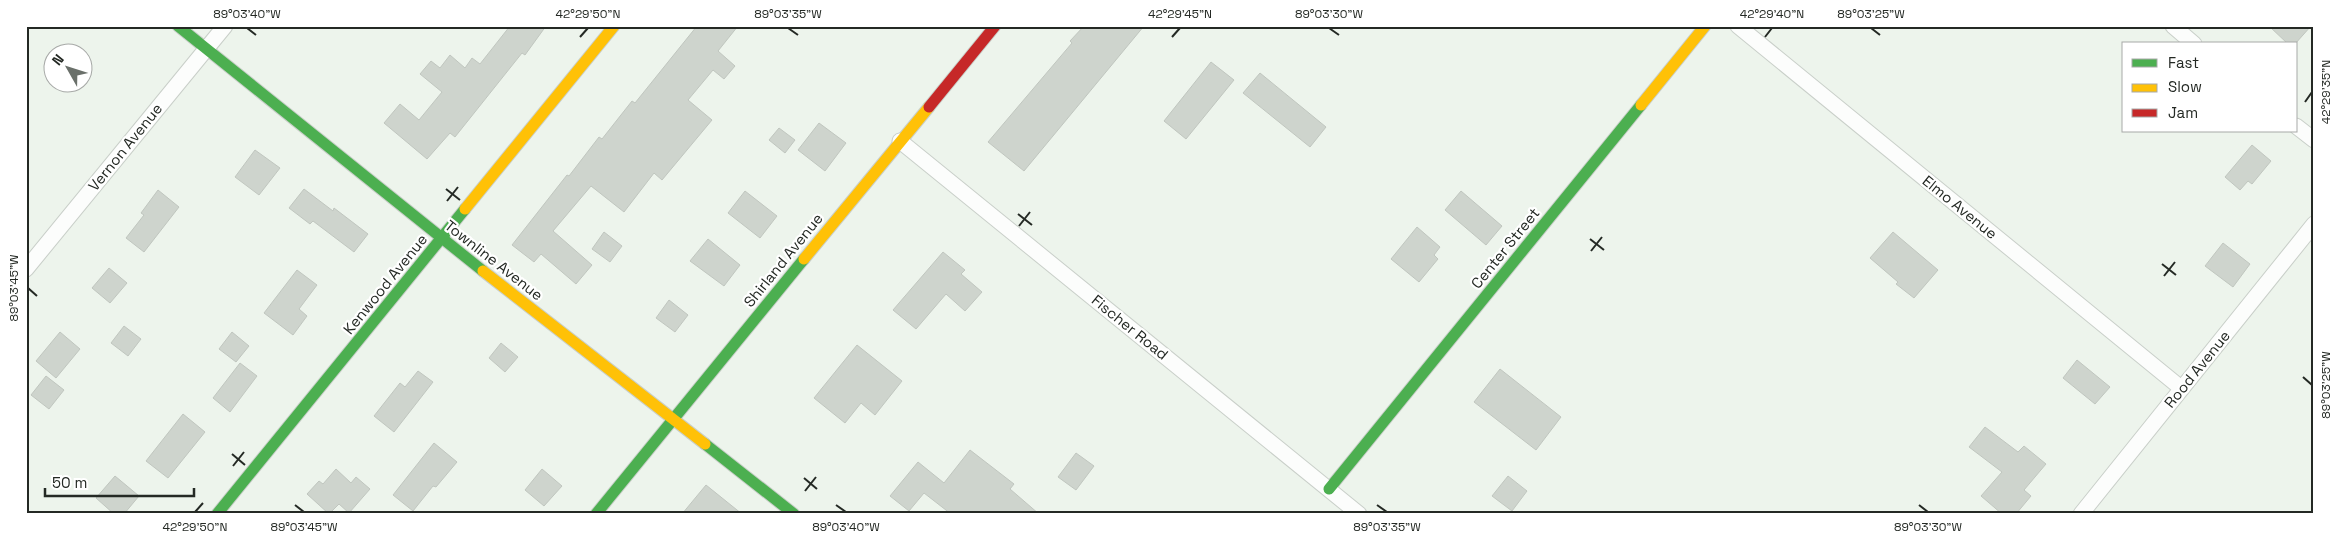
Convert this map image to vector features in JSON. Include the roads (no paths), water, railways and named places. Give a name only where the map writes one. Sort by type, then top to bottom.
[{"type":"street","name":"Townline Avenue","points":[[178,26],[441,238],[794,514]]},
{"type":"street","name":"Vernon Avenue","points":[[26,269],[225,26]]},
{"type":"street","name":"Kenwood Avenue","points":[[217,514],[614,26]]},
{"type":"street","name":"Shirland Avenue","points":[[596,514],[995,26]]},
{"type":"street","name":"Center Street","points":[[1329,489],[1705,26]]},
{"type":"street","name":"Elmo Avenue","points":[[1738,26],[2181,388]]},
{"type":"street","points":[[2173,26],[2192,42]]},
{"type":"street","points":[[2298,128],[2314,140]]},
{"type":"street","name":"Fischer Road","points":[[900,141],[1359,514]]},
{"type":"street","name":"Rood Avenue","points":[[2081,514],[2314,224]]}]
